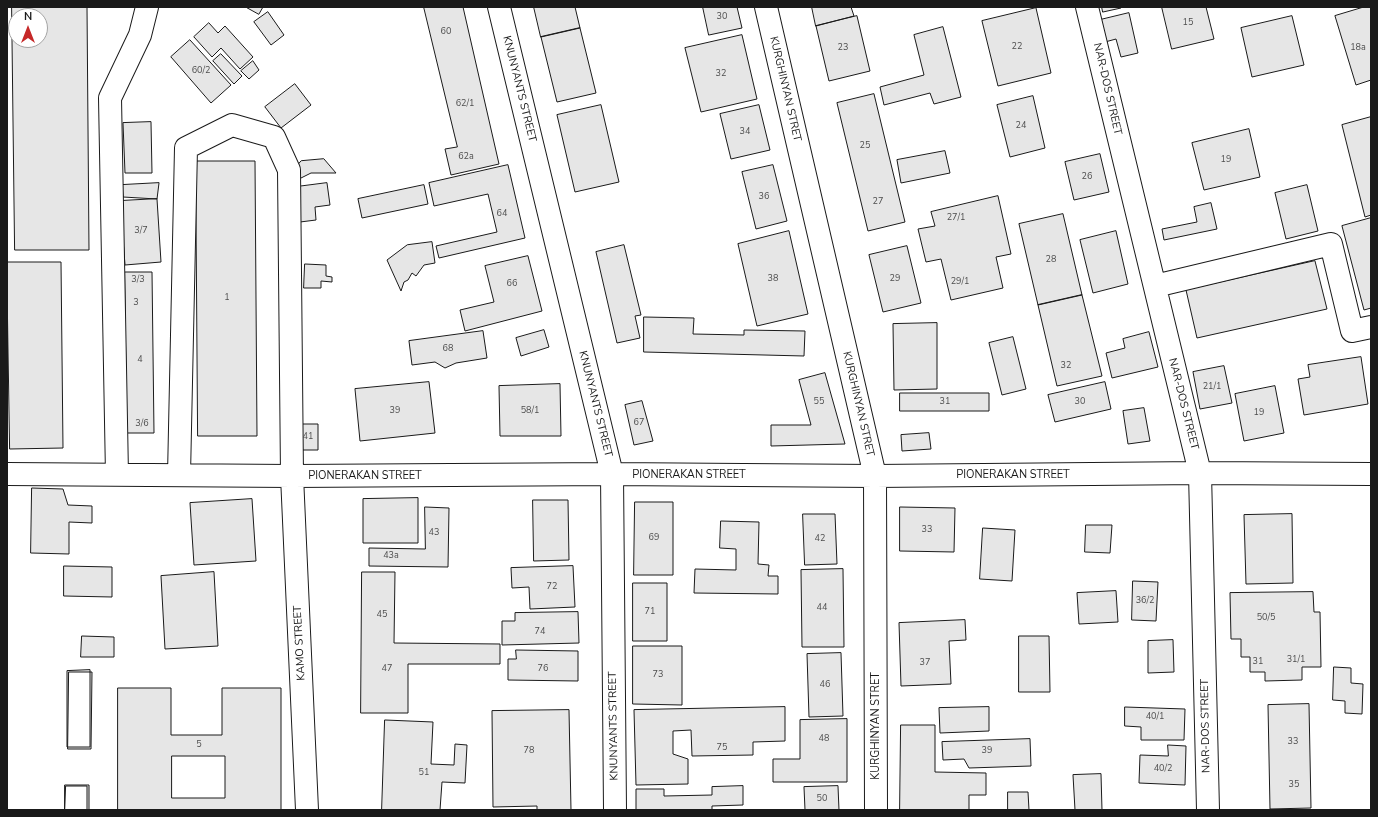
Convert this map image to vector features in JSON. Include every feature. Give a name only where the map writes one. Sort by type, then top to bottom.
[{"type":"street","points":[[116,475],[110,98],[140,35],[147,7]]},
{"type":"street","name":"KNUNYANTS STREET","points":[[499,7],[612,474],[615,810]]},
{"type":"street","name":"KURGHINYAN STRET","points":[[766,7],[875,476],[876,810]]},
{"type":"street","name":"NAR-DOS STREET","points":[[1088,7],[1200,473],[1208,810]]},
{"type":"street","name":"KAMO STREET","points":[[179,475],[186,148],[232,125],[274,137],[289,170],[292,476],[307,810]]},
{"type":"street","points":[[1154,286],[1331,244],[1352,331],[1371,327]]},
{"type":"street","name":"PIONERAKAN STREET","points":[[7,474],[292,476],[612,474],[875,476],[1200,473],[1371,474]]},
{"type":"building","points":[[12,7],[87,7],[89,250],[15,250],[13,48],[48,48],[48,8]]},
{"type":"building","points":[[246,7],[263,7],[259,14]]},
{"type":"building","points":[[424,7],[463,7],[499,164],[451,175],[445,149],[457,147]]},
{"type":"building","points":[[534,7],[575,7],[580,28],[541,37]]},
{"type":"building","points":[[703,7],[737,7],[742,28],[709,35]]},
{"type":"building","points":[[812,7],[851,7],[854,16],[816,26]]},
{"type":"building","points":[[1102,7],[1121,7],[1121,8],[1103,12]]},
{"type":"building","points":[[1162,7],[1206,7],[1214,39],[1172,49]]},
{"type":"building","points":[[1364,7],[1371,7],[1371,80],[1356,85],[1335,16]]},
{"type":"building","points":[[1036,8],[1051,73],[998,86],[982,21]]},
{"type":"building","points":[[268,12],[284,35],[271,45],[254,22]]},
{"type":"building","points":[[1129,13],[1138,53],[1121,57],[1116,39],[1105,42],[1100,20]]},
{"type":"building","points":[[857,16],[870,71],[829,81],[816,26]]},
{"type":"building","points":[[1292,16],[1304,65],[1252,77],[1241,28]]},
{"type":"building","points":[[209,23],[218,33],[225,26],[253,57],[240,69],[221,48],[212,57],[194,37]]},
{"type":"building","points":[[943,27],[961,97],[934,104],[930,93],[884,105],[880,87],[924,75],[914,35]]},
{"type":"building","points":[[580,28],[596,93],[557,102],[541,37]]},
{"type":"building","points":[[742,35],[757,99],[701,112],[685,48]]},
{"type":"building","points":[[190,40],[231,85],[211,103],[171,57]]},
{"type":"building","points":[[221,54],[242,76],[234,84],[213,61]]},
{"type":"building","points":[[253,61],[259,70],[249,79],[241,71]]},
{"type":"building","points":[[295,84],[311,105],[281,128],[265,107]]},
{"type":"building","points":[[874,94],[905,222],[868,231],[837,103]]},
{"type":"building","points":[[1033,96],[1045,148],[1010,157],[997,105]]},
{"type":"building","points":[[601,105],[619,182],[575,192],[557,115]]},
{"type":"building","points":[[759,105],[770,150],[731,159],[720,114]]},
{"type":"building","points":[[1371,117],[1371,215],[1365,217],[1342,125]]},
{"type":"building","points":[[151,122],[152,173],[125,173],[123,123]]},
{"type":"building","points":[[1249,129],[1260,177],[1204,190],[1192,143]]},
{"type":"building","points":[[945,151],[950,173],[901,183],[897,160]]},
{"type":"building","points":[[1100,154],[1109,192],[1074,200],[1065,162]]},
{"type":"building","points":[[324,159],[336,173],[311,173],[299,179],[291,172],[301,161]]},
{"type":"building","points":[[196,161],[255,161],[257,436],[198,436]]},
{"type":"building","points":[[508,165],[525,238],[439,258],[436,246],[497,232],[488,194],[434,206],[429,183]]},
{"type":"building","points":[[773,165],[787,221],[756,229],[742,172]]},
{"type":"building","points":[[159,183],[157,199],[123,197],[122,185]]},
{"type":"building","points":[[327,183],[330,205],[315,207],[316,220],[300,222],[296,187]]},
{"type":"building","points":[[424,185],[428,204],[362,218],[358,199]]},
{"type":"building","points":[[1307,185],[1318,231],[1286,239],[1275,193]]},
{"type":"building","points":[[998,196],[1011,254],[996,257],[1003,288],[951,300],[941,259],[926,262],[918,229],[935,226],[931,212]]},
{"type":"building","points":[[157,199],[161,262],[125,265],[120,201]]},
{"type":"building","points":[[1211,203],[1217,229],[1164,240],[1162,229],[1197,222],[1194,207]]},
{"type":"building","points":[[1063,214],[1082,295],[1038,305],[1019,224]]},
{"type":"building","points":[[1371,218],[1371,308],[1364,310],[1342,226]]},
{"type":"building","points":[[789,231],[808,314],[757,326],[738,244]]},
{"type":"building","points":[[1116,231],[1128,284],[1093,293],[1080,240]]},
{"type":"building","points":[[432,242],[435,263],[424,265],[416,276],[412,273],[408,280],[404,282],[401,291],[387,260],[407,245]]},
{"type":"building","points":[[624,245],[641,315],[635,316],[640,338],[617,343],[596,252]]},
{"type":"building","points":[[907,246],[921,303],[883,312],[869,255]]},
{"type":"building","points":[[528,256],[542,311],[465,331],[460,310],[494,302],[485,266]]},
{"type":"building","points":[[1315,261],[1327,309],[1197,338],[1186,290]]},
{"type":"building","points":[[7,262],[61,262],[63,448],[10,449]]},
{"type":"building","points":[[305,264],[326,265],[326,276],[332,277],[332,282],[321,281],[321,288],[304,288]]},
{"type":"building","points":[[125,272],[152,272],[154,433],[127,433]]},
{"type":"building","points":[[1082,295],[1102,376],[1057,386],[1038,305]]},
{"type":"building","points":[[644,317],[694,318],[693,334],[744,335],[744,330],[805,331],[804,356],[644,352]]},
{"type":"building","points":[[937,323],[937,389],[894,390],[893,324]]},
{"type":"building","points":[[544,330],[549,347],[521,356],[516,338]]},
{"type":"building","points":[[483,331],[487,358],[456,363],[445,368],[435,362],[412,365],[409,341]]},
{"type":"building","points":[[1149,332],[1158,367],[1112,378],[1106,353],[1125,348],[1123,339]]},
{"type":"building","points":[[1013,337],[1026,389],[1002,395],[989,343]]},
{"type":"building","points":[[1361,357],[1368,404],[1304,415],[1298,379],[1310,377],[1308,365]]},
{"type":"building","points":[[1224,366],[1232,403],[1200,409],[1193,372]]},
{"type":"building","points":[[825,373],[845,444],[771,446],[771,425],[811,425],[799,380]]},
{"type":"building","points":[[429,382],[435,433],[360,441],[355,389]]},
{"type":"building","points":[[1105,382],[1111,409],[1055,422],[1048,395]]},
{"type":"building","points":[[560,384],[561,436],[500,436],[499,386]]},
{"type":"building","points":[[1275,386],[1284,433],[1244,441],[1235,394]]},
{"type":"building","points":[[900,393],[989,393],[989,411],[900,411]]},
{"type":"building","points":[[642,401],[653,441],[634,445],[625,405]]},
{"type":"building","points":[[1144,408],[1150,441],[1128,444],[1123,411]]},
{"type":"building","points":[[298,424],[318,424],[318,450],[298,450]]},
{"type":"building","points":[[929,433],[931,449],[902,451],[901,435]]},
{"type":"building","points":[[32,488],[63,489],[68,505],[92,506],[92,523],[69,522],[69,554],[31,553]]},
{"type":"building","points":[[418,498],[418,543],[363,543],[363,499]]},
{"type":"building","points":[[252,499],[256,561],[194,565],[190,503]]},
{"type":"building","points":[[533,500],[568,500],[569,560],[534,561]]},
{"type":"building","points":[[635,502],[673,502],[673,575],[634,575]]},
{"type":"building","points":[[425,507],[449,508],[448,567],[369,566],[369,548],[425,549]]},
{"type":"building","points":[[900,507],[955,508],[954,552],[900,551]]},
{"type":"building","points":[[803,514],[835,514],[837,564],[805,565]]},
{"type":"building","points":[[1292,514],[1293,583],[1246,584],[1244,515]]},
{"type":"building","points":[[721,521],[759,522],[758,564],[769,565],[768,576],[778,576],[778,594],[694,593],[695,569],[736,570],[736,549],[720,548]]},
{"type":"building","points":[[1086,525],[1112,525],[1110,553],[1085,552]]},
{"type":"building","points":[[983,528],[1015,530],[1012,581],[980,579]]},
{"type":"building","points":[[64,566],[112,567],[112,597],[64,596]]},
{"type":"building","points":[[573,566],[575,607],[530,609],[529,587],[512,588],[511,568]]},
{"type":"building","points":[[843,569],[844,647],[802,647],[801,570]]},
{"type":"building","points":[[214,572],[218,646],[165,649],[161,576]]},
{"type":"building","points":[[362,572],[395,572],[394,643],[500,644],[500,664],[408,664],[408,713],[361,713]]},
{"type":"building","points":[[1133,581],[1158,582],[1156,621],[1132,620]]},
{"type":"building","points":[[633,583],[667,583],[667,641],[633,641]]},
{"type":"building","points":[[1116,591],[1118,622],[1079,624],[1077,593]]},
{"type":"building","points":[[1313,592],[1314,612],[1320,612],[1321,667],[1302,667],[1302,680],[1265,681],[1265,672],[1250,672],[1250,657],[1241,657],[1241,639],[1231,639],[1230,593]]},
{"type":"building","points":[[578,612],[579,643],[502,645],[502,621],[515,621],[515,613]]},
{"type":"building","points":[[965,620],[966,640],[949,641],[951,684],[901,686],[899,623]]},
{"type":"building","points":[[82,636],[114,637],[114,657],[81,657]]},
{"type":"building","points":[[1019,636],[1049,636],[1050,692],[1019,692]]},
{"type":"building","points":[[1173,640],[1174,672],[1148,673],[1148,641]]},
{"type":"building","points":[[633,646],[682,646],[682,705],[633,704]]},
{"type":"building","points":[[516,650],[578,651],[578,681],[508,680],[508,659],[516,659]]},
{"type":"building","points":[[841,653],[843,716],[809,717],[807,654]]},
{"type":"building","points":[[1334,667],[1351,668],[1351,683],[1363,684],[1362,714],[1345,713],[1345,701],[1333,700]]},
{"type":"building","points":[[90,670],[90,747],[67,747],[67,671]]},
{"type":"building","points":[[69,672],[92,672],[91,749],[68,749]]},
{"type":"building","points":[[118,688],[171,688],[171,735],[222,735],[222,688],[281,688],[281,810],[118,810]],"holes":[[[172,756],[225,756],[225,798],[172,798]]]},
{"type":"building","points":[[1309,704],[1311,808],[1270,809],[1268,705]]},
{"type":"building","points":[[785,707],[785,741],[753,742],[753,755],[692,756],[691,730],[673,731],[673,754],[688,759],[688,784],[636,785],[634,710]]},
{"type":"building","points":[[989,707],[989,731],[940,733],[939,708]]},
{"type":"building","points":[[1125,707],[1185,709],[1184,740],[1141,740],[1141,727],[1125,726]]},
{"type":"building","points":[[569,710],[571,810],[537,810],[537,806],[493,807],[492,711]]},
{"type":"building","points":[[847,719],[847,782],[773,782],[773,759],[800,759],[800,720]]},
{"type":"building","points":[[385,720],[433,722],[431,764],[454,765],[455,744],[467,745],[465,783],[442,782],[440,810],[382,810]]},
{"type":"building","points":[[901,725],[935,725],[935,772],[986,773],[986,795],[969,795],[969,810],[900,810]]},
{"type":"building","points":[[1030,739],[1031,766],[969,768],[964,759],[943,760],[942,742]]},
{"type":"building","points":[[1168,745],[1186,746],[1185,785],[1139,783],[1140,755],[1168,756]]},
{"type":"building","points":[[1101,774],[1102,810],[1075,810],[1073,775]]},
{"type":"building","points":[[65,785],[89,785],[89,810],[65,810]]},
{"type":"building","points":[[66,786],[87,786],[87,810],[65,810]]},
{"type":"building","points":[[743,786],[743,805],[712,806],[712,810],[636,810],[636,789],[664,789],[664,796],[712,795],[712,787]]},
{"type":"building","points":[[838,786],[839,810],[805,810],[804,787]]},
{"type":"building","points":[[1008,792],[1028,792],[1029,810],[1008,810]]}]
